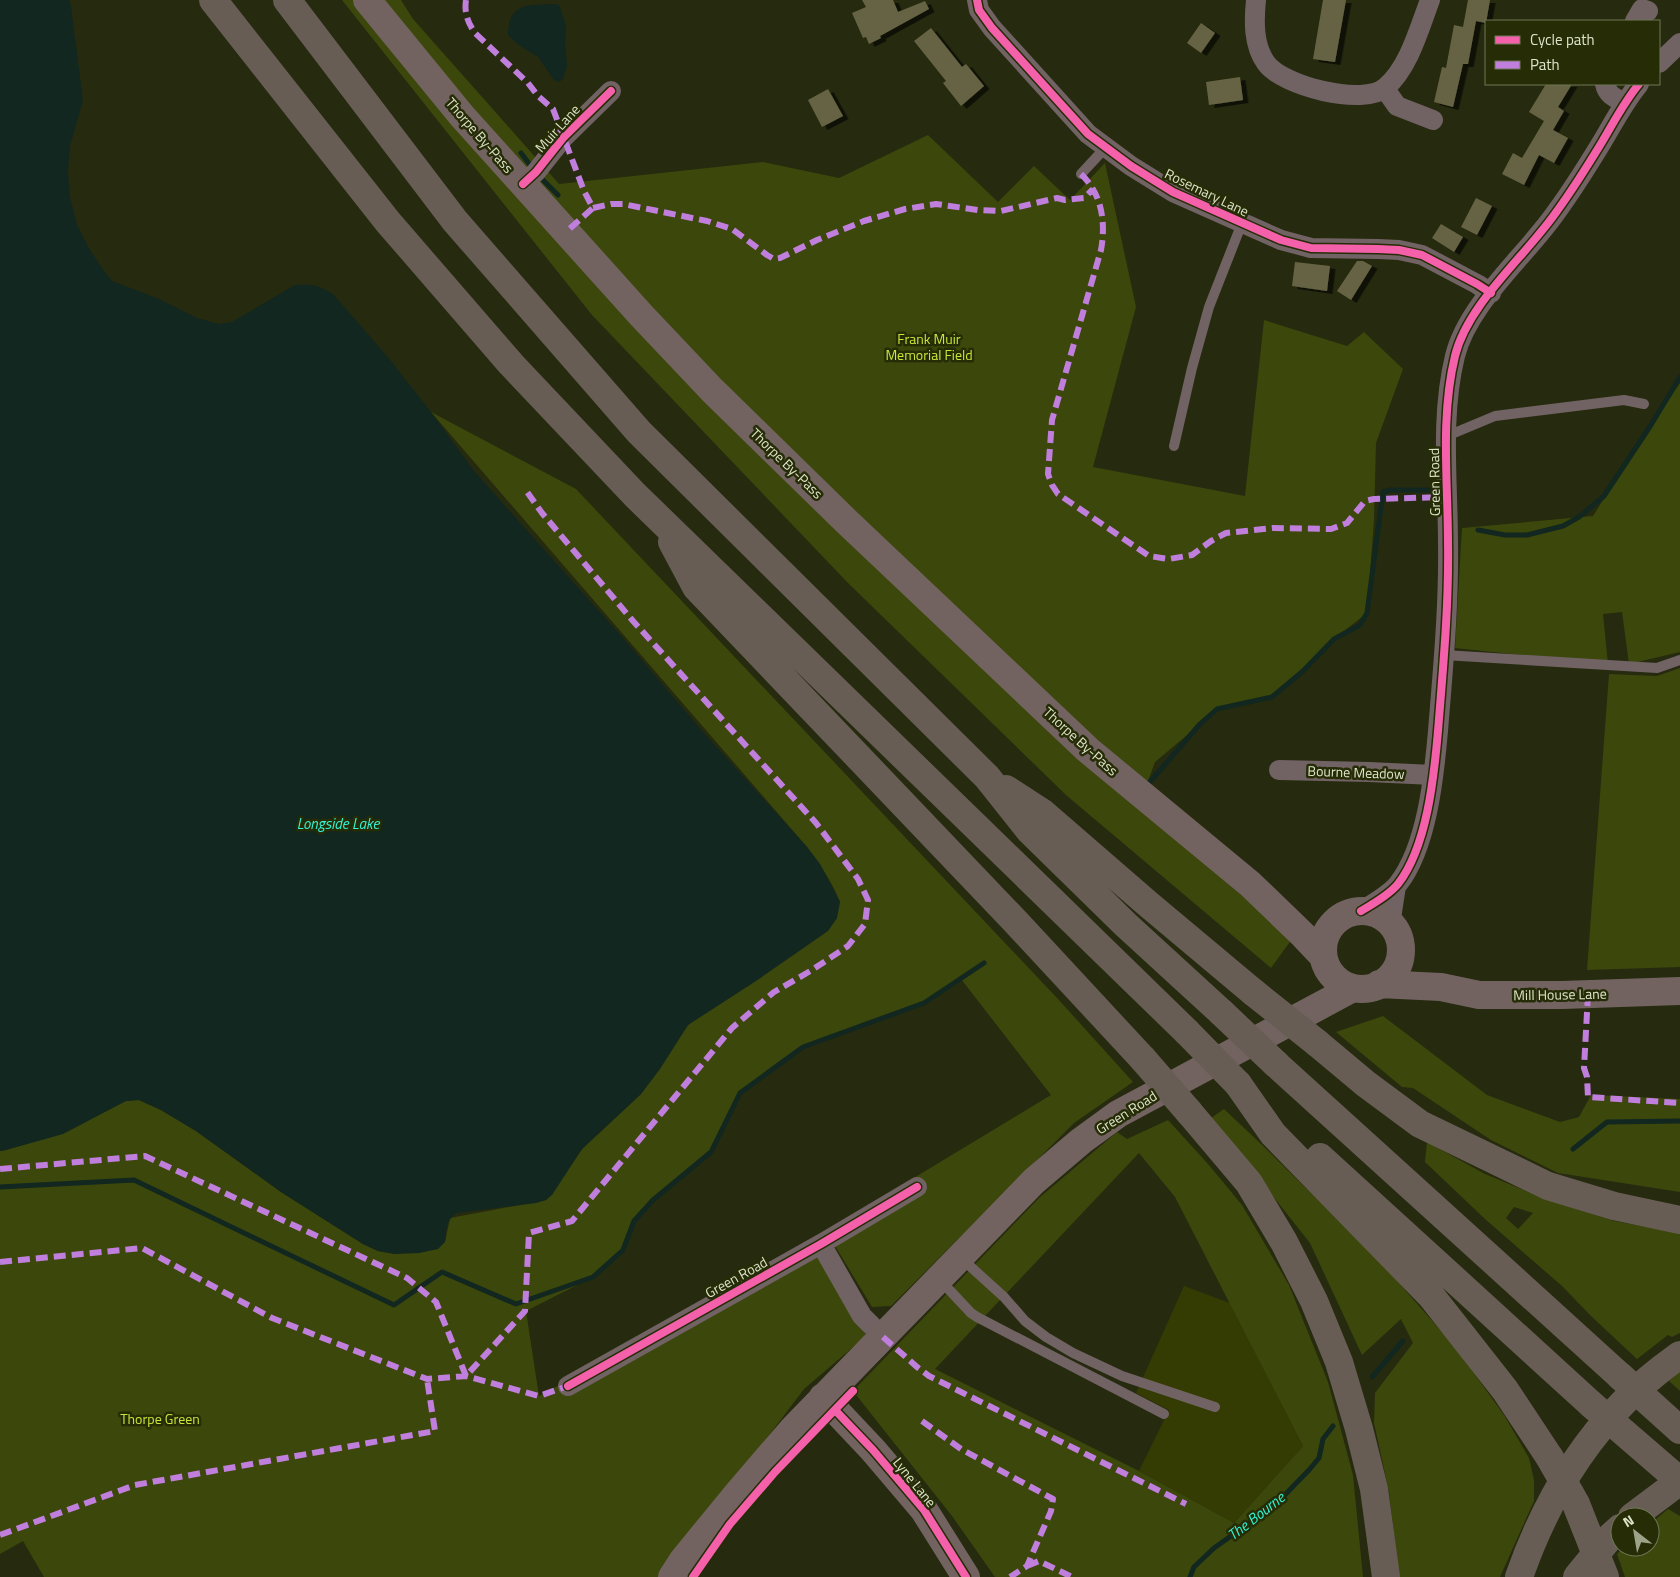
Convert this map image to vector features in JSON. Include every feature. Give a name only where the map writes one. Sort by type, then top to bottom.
[{"type":"highway","points":[[213,0],[400,237],[511,364],[635,495],[1187,1032],[1238,1084],[1592,1405],[1680,1481],[1645,1507]]},
{"type":"highway","points":[[287,0],[456,221],[639,432],[988,777],[1030,831],[1126,925],[1276,1064],[1680,1430]]},
{"type":"highway","points":[[661,521],[696,588],[1014,920],[1143,1059],[1249,1183],[1284,1242],[1314,1301],[1339,1362],[1359,1428],[1374,1489],[1386,1577]]},
{"type":"highway","points":[[988,777],[1043,813],[1253,992],[1366,1084],[1420,1124],[1548,1186],[1614,1206],[1680,1220]]},
{"type":"highway","points":[[1238,1084],[1273,1134],[1432,1297],[1505,1390],[1550,1458],[1576,1504],[1606,1577]]},
{"type":"highway","points":[[1519,1577],[1542,1521],[1573,1466],[1592,1439],[1622,1404],[1655,1374],[1680,1355]]},
{"type":"highway","points":[[1577,1577],[1610,1539]]},
{"type":"main road","name":"Thorpe By-Pass","points":[[367,0],[462,116],[641,315],[712,390],[846,521],[1088,750],[1250,884],[1304,936],[1326,964]]},
{"type":"main road","name":"Thorpe By-Pass","points":[[1250,884],[1286,907],[1316,920],[1335,922]]},
{"type":"main road","points":[[1310,1009],[1326,964],[1324,941],[1330,927],[1341,917],[1355,911],[1370,912],[1384,918],[1395,937],[1400,958],[1393,972],[1382,983],[1366,986],[1339,982],[1326,964]]},
{"type":"main road","name":"Mill House Lane","points":[[1395,937],[1410,961],[1441,986]]},
{"type":"main road","name":"Mill House Lane","points":[[1366,986],[1441,986],[1479,996],[1680,991]]},
{"type":"main road","name":"Green Road","points":[[672,1577],[683,1560],[737,1494],[823,1397],[1034,1181],[1081,1141],[1118,1114],[1310,1009],[1366,986]]},
{"type":"main road","name":"Lyne Lane","points":[[823,1397],[873,1450],[924,1510],[966,1577]]},
{"type":"street","name":"Rosemary Lane","points":[[977,0],[979,10],[992,28],[1088,134],[1131,166],[1173,192],[1281,240],[1311,248],[1399,250],[1422,256],[1477,284],[1490,293]]},
{"type":"street","points":[[1256,0],[1256,38],[1266,63],[1273,71],[1294,82],[1316,90],[1364,96],[1384,89],[1400,72],[1430,0]]},
{"type":"street","points":[[1660,62],[1680,43]]},
{"type":"street","points":[[1605,85],[1606,92],[1625,104]]},
{"type":"street","name":"Green Road","points":[[1361,912],[1396,886],[1407,871],[1418,844],[1428,808],[1433,775],[1446,624],[1448,542],[1446,436],[1450,382],[1456,355],[1464,333],[1477,310],[1556,213],[1638,85]]},
{"type":"street","points":[[1384,89],[1397,106],[1433,120]]},
{"type":"street","name":"Muir Lane","points":[[523,184],[536,172],[563,138],[611,91]]},
{"type":"street","name":"Bourne Meadow","points":[[1279,770],[1433,775]]},
{"type":"street","name":"Green Road","points":[[1395,937],[1396,886]]},
{"type":"street","name":"Green Road","points":[[568,1386],[821,1244],[917,1187]]},
{"type":"street","points":[[821,1244],[862,1316],[883,1337]]},
{"type":"lane","points":[[1080,174],[1106,147]]},
{"type":"lane","points":[[1174,446],[1194,360],[1209,307],[1242,223]]},
{"type":"lane","points":[[1446,436],[1496,416],[1624,400],[1644,404]]},
{"type":"lane","points":[[1444,655],[1658,668],[1680,660]]},
{"type":"lane","points":[[960,1258],[1004,1297],[1025,1321],[1059,1345],[1122,1376],[1216,1407]]},
{"type":"lane","points":[[939,1279],[977,1317],[1164,1414]]},
{"type":"shaded area","points":[[1184,1286],[1230,1303],[1303,1446],[1234,1523],[1139,1471],[1169,1410],[1136,1393]]},
{"type":"green space","name":"Frank Muir Memorial Field","points":[[342,0],[401,0],[413,19],[559,184],[763,162],[839,178],[928,135],[998,202],[1034,166],[1070,200],[1105,163],[1136,307],[1093,467],[1245,496],[1264,320],[1347,346],[1364,332],[1403,369],[1376,443],[1374,520],[1367,613],[1334,639],[1272,697],[1217,710],[1155,762],[1140,803],[1292,939],[1271,968],[1066,795],[848,583],[592,315]]},
{"type":"green space","points":[[1680,383],[1680,652],[1629,664],[1622,612],[1603,614],[1608,664],[1455,648],[1462,528],[1593,516]]},
{"type":"green space","name":"Thorpe Green","points":[[431,412],[576,489],[1058,999],[1133,1082],[1074,1123],[891,1306],[872,1307],[826,1231],[1051,1095],[961,979],[924,1003],[803,1047],[740,1093],[711,1152],[653,1200],[634,1221],[623,1250],[593,1277],[526,1311],[539,1396],[821,1244],[866,1336],[804,1389],[662,1577],[44,1577],[23,1541],[0,1554],[0,1151],[126,1101],[139,1100],[161,1110],[196,1131],[281,1192],[363,1244],[378,1251],[395,1254],[445,1242],[450,1218],[546,1200],[582,1149],[641,1094],[688,1025],[840,902],[825,873],[807,847]]},
{"type":"green space","points":[[1680,668],[1680,967],[1587,970],[1609,674],[1657,676]]},
{"type":"green space","points":[[1383,1016],[1487,1095],[1560,1122],[1579,1117],[1591,1095],[1680,1099],[1680,1192],[1558,1173],[1491,1140],[1413,1088],[1402,1087],[1336,1032]]},
{"type":"green space","points":[[1224,1109],[1378,1259],[1455,1347],[1504,1415],[1529,1458],[1534,1480],[1534,1501],[1500,1577],[1399,1577],[1389,1492],[1374,1423],[1375,1393],[1413,1343],[1401,1319],[1362,1355],[1310,1243],[1211,1118]]},
{"type":"green space","points":[[1168,1120],[1242,1205],[1289,1285],[1328,1382],[1353,1475],[1363,1577],[995,1577],[952,1516],[853,1391],[1039,1198],[1117,1132],[1127,1139]],"holes":[[[1139,1153],[1175,1197],[1303,1446],[1234,1523],[1139,1471],[935,1369]]]},
{"type":"green space","points":[[1427,1142],[1485,1174],[1545,1199],[1614,1221],[1680,1233],[1680,1333],[1672,1337],[1668,1335],[1637,1359],[1562,1286],[1485,1219],[1425,1162]],"holes":[[[1514,1207],[1533,1213],[1518,1229],[1506,1218]]]},
{"type":"green space","points":[[1680,1372],[1680,1391],[1669,1381]]},
{"type":"green space","points":[[1668,1509],[1680,1516],[1680,1577],[1625,1577],[1618,1557],[1660,1557],[1660,1516]]},
{"type":"water","name":"Longside Lake","points":[[0,0],[69,0],[83,100],[70,146],[68,171],[70,197],[77,225],[90,250],[112,281],[159,299],[197,318],[219,324],[232,322],[295,285],[306,284],[315,286],[333,294],[386,355],[474,471],[622,637],[703,732],[807,847],[820,864],[840,902],[837,918],[828,931],[688,1025],[660,1069],[641,1094],[582,1149],[552,1195],[546,1200],[536,1203],[457,1213],[448,1222],[445,1242],[438,1249],[419,1253],[395,1254],[378,1251],[363,1244],[281,1192],[196,1131],[161,1110],[139,1100],[126,1101],[63,1134],[0,1151]]},
{"type":"water","points":[[559,5],[566,25],[567,65],[563,79],[559,82],[554,80],[538,57],[516,43],[508,35],[509,24],[516,11],[529,6]]},
{"type":"building","points":[[862,0],[893,0],[898,12],[925,1],[929,9],[869,44],[866,37],[863,38],[852,13],[866,7]]},
{"type":"building","points":[[1323,0],[1346,0],[1335,62],[1313,59]]},
{"type":"building","points":[[1468,0],[1490,0],[1485,23],[1476,21],[1468,64],[1463,64],[1453,107],[1434,102],[1442,67],[1446,68],[1454,25],[1463,27]]},
{"type":"building","points":[[1201,23],[1215,33],[1201,53],[1187,43]]},
{"type":"building","points":[[931,28],[962,67],[966,64],[984,86],[961,106],[943,83],[946,81],[914,41]]},
{"type":"building","points":[[1240,77],[1243,100],[1209,105],[1206,82]]},
{"type":"building","points":[[1545,85],[1571,85],[1558,107],[1564,111],[1553,130],[1568,138],[1554,163],[1539,155],[1524,185],[1502,174],[1513,153],[1522,158],[1544,121],[1529,112]]},
{"type":"building","points":[[828,89],[843,116],[822,127],[808,100]]},
{"type":"building","points":[[1476,198],[1492,206],[1477,235],[1461,227]]},
{"type":"building","points":[[1441,224],[1463,237],[1454,252],[1432,238]]},
{"type":"building","points":[[1357,261],[1363,261],[1372,266],[1351,300],[1337,291]]},
{"type":"building","points":[[1295,262],[1330,266],[1327,291],[1292,286]]},
{"type":"waterway","points":[[521,153],[533,169]]},
{"type":"waterway","points":[[539,176],[558,195]]},
{"type":"waterway","points":[[1478,530],[1505,535],[1527,535],[1563,526],[1579,517],[1604,496],[1680,377]]},
{"type":"waterway","points":[[1149,783],[1200,724],[1217,709],[1272,697],[1303,671],[1334,639],[1360,625],[1367,613],[1383,492],[1390,490],[1431,490]]},
{"type":"waterway","points":[[0,1187],[134,1180],[394,1305],[442,1272],[516,1304],[593,1277],[623,1250],[634,1221],[653,1200],[711,1152],[740,1093],[803,1047],[924,1003],[984,963]]},
{"type":"waterway","name":"The Bourne","points":[[1573,1149],[1607,1122],[1680,1121]]},
{"type":"waterway","name":"The Bourne","points":[[1372,1377],[1403,1341]]},
{"type":"waterway","name":"The Bourne","points":[[1190,1577],[1194,1567],[1214,1548],[1275,1505],[1309,1470],[1319,1458],[1323,1439],[1333,1426]]},
{"type":"marked path","points":[[466,0],[467,18],[475,33],[553,109],[584,191],[593,208],[566,232]]},
{"type":"marked path","points":[[1081,174],[1094,190],[1098,199],[1103,229],[1101,250],[1052,420],[1048,474],[1058,494],[1149,556],[1169,559],[1192,555],[1226,533],[1273,528],[1331,529],[1347,523],[1365,501],[1374,499],[1446,497]]},
{"type":"marked path","points":[[593,208],[611,204],[623,204],[707,221],[732,229],[774,259],[864,221],[905,209],[936,204],[1001,211],[1057,198],[1065,200],[1084,198],[1093,189]]},
{"type":"marked path","points":[[0,1169],[145,1156],[407,1278],[436,1302],[466,1376],[525,1311],[529,1233],[572,1221],[732,1028],[774,992],[848,946],[865,924],[868,900],[858,879],[816,823],[633,621],[542,513],[525,489]]},
{"type":"marked path","points":[[1588,994],[1584,1068],[1587,1077],[1588,1097],[1680,1103]]},
{"type":"marked path","points":[[0,1262],[142,1248],[272,1318],[427,1379],[466,1376],[539,1396],[568,1386]]},
{"type":"marked path","points":[[883,1337],[929,1376],[1186,1504]]},
{"type":"marked path","points":[[0,1535],[135,1485],[435,1431],[427,1379]]},
{"type":"marked path","points":[[922,1421],[961,1449],[1053,1499],[1051,1511],[1027,1566],[1010,1577]]},
{"type":"marked path","points":[[1027,1566],[1039,1561],[1072,1577]]},
{"type":"cycle path","points":[[977,0],[979,10],[992,28],[1088,134],[1131,166],[1173,192],[1281,240],[1311,248],[1399,250],[1422,255],[1491,293]]},
{"type":"cycle path","points":[[1361,911],[1390,892],[1408,869],[1422,831],[1431,790],[1438,731],[1447,614],[1446,426],[1450,379],[1455,356],[1462,336],[1472,317],[1499,280],[1557,211],[1638,85]]},
{"type":"cycle path","points":[[523,184],[536,172],[563,138],[611,91]]},
{"type":"cycle path","points":[[568,1386],[821,1244],[917,1187]]},
{"type":"cycle path","points":[[693,1577],[730,1524],[775,1472],[853,1391]]},
{"type":"cycle path","points":[[835,1410],[873,1450],[924,1510],[966,1577]]}]
